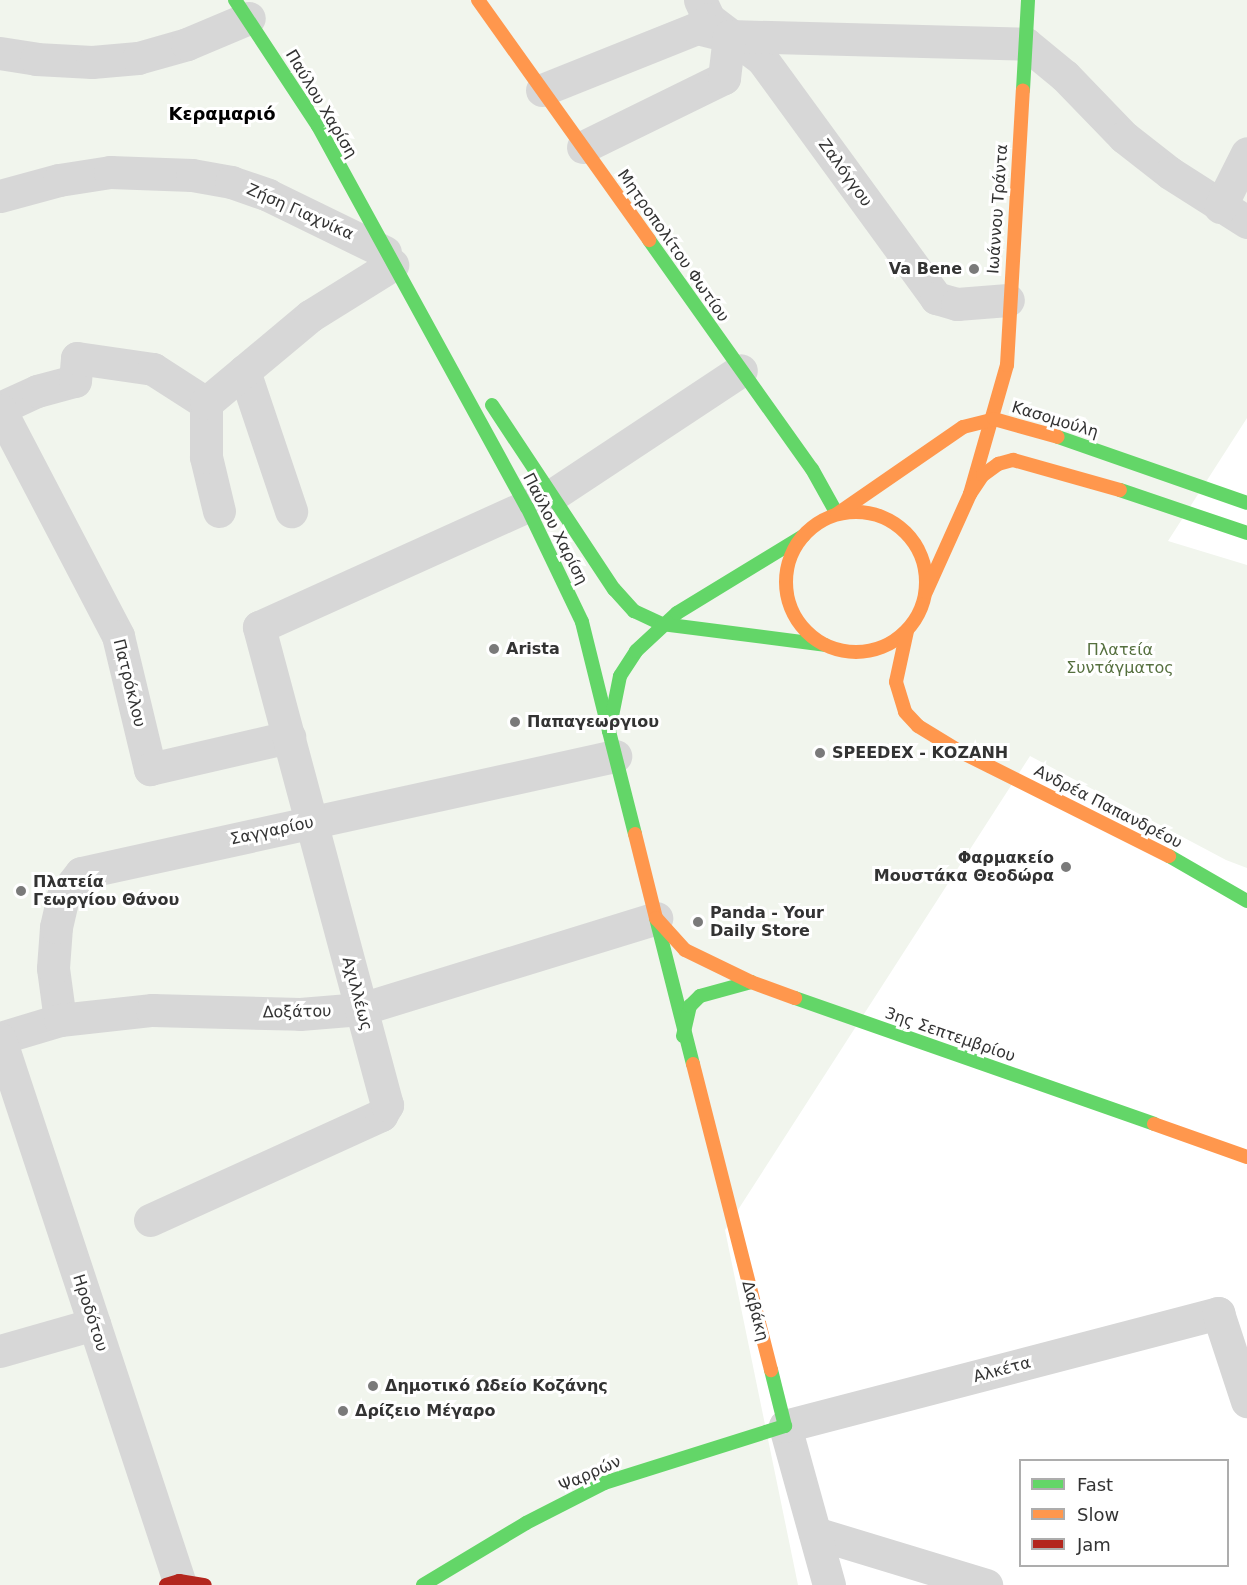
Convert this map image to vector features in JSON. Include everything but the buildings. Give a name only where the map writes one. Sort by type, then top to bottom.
[{"type":"main road","name":"Μητροπολίτου Φωτίου","points":[[478,0],[812,469],[837,514]]},
{"type":"main road","name":"Ιωάννου Τράντα","points":[[970,494],[994,419],[1007,365],[1008,300],[1028,0]]},
{"type":"main road","name":"Παύλου Χαρίση","points":[[242,9],[318,126],[388,258],[443,354],[541,500],[623,601],[662,624]]},
{"type":"main road","name":"Παύλου Χαρίση","points":[[443,354],[481,388],[541,500],[582,622],[612,743]]},
{"type":"main road","name":"Κασομούλη","points":[[837,514],[963,427],[994,419],[1077,442],[1247,503]]},
{"type":"main road","points":[[662,624],[825,645],[849,652],[874,650],[906,631],[915,620],[970,494],[983,475],[998,464],[1013,460],[1066,472],[1247,533]]},
{"type":"main road","points":[[656,918],[612,743],[620,676],[636,651],[662,624],[715,587],[837,514],[875,514],[908,534],[923,561],[925,593]]},
{"type":"main road","points":[[803,536],[787,571],[788,596],[805,630],[825,645]]},
{"type":"main road","name":"Ανδρέα Παπανδρέου","points":[[906,631],[896,682],[905,712],[918,726],[959,751],[1190,867],[1247,901]]},
{"type":"main road","name":"3ης Σεπτεμβρίου","points":[[656,918],[686,950],[751,982],[1247,1157]]},
{"type":"main road","name":"Δαβάκη","points":[[656,918],[683,1036],[785,1426]]},
{"type":"main road","points":[[683,1036],[690,1006],[700,996],[718,988],[751,982]]},
{"type":"main road","name":"Ψαρρών","points":[[423,1585],[526,1523],[604,1483],[785,1426]]},
{"type":"street","name":"Ζαλόγγου","points":[[700,0],[708,19],[762,59],[936,298],[957,304],[1008,300]]},
{"type":"street","points":[[0,53],[36,59],[92,62],[138,58],[187,44],[242,9]]},
{"type":"street","points":[[542,90],[697,28],[729,36],[1026,44],[1065,76],[1124,137],[1234,214],[1247,153]]},
{"type":"street","points":[[583,147],[724,78],[729,36]]},
{"type":"street","name":"Ζήση Γιαχνίκα","points":[[0,196],[59,180],[110,172],[192,175],[231,182],[268,195],[388,258]]},
{"type":"street","points":[[219,511],[206,457],[206,403],[310,316],[388,258]]},
{"type":"street","points":[[0,409],[37,391],[75,381],[77,358],[153,369],[206,403]]},
{"type":"street","points":[[541,500],[741,370]]},
{"type":"street","points":[[244,371],[291,511]]},
{"type":"street","name":"Πατρόκλου","points":[[0,409],[118,636],[150,769],[289,737]]},
{"type":"street","name":"Αχιλλέως","points":[[150,1220],[381,1115],[387,1105],[259,627],[541,500]]},
{"type":"street","name":"Σαγγαρίου","points":[[60,1020],[53,968],[56,927],[63,896],[81,873],[311,822],[612,743]]},
{"type":"street","name":"Δοξάτου","points":[[0,1038],[60,1020],[152,1010],[300,1014],[362,1009],[656,918]]},
{"type":"street","name":"Ηροδότου","points":[[0,1038],[183,1584]]},
{"type":"street","name":"Αλκέτα","points":[[785,1426],[1218,1313],[1247,1401]]},
{"type":"street","points":[[0,1351],[94,1324]]},
{"type":"street","name":"Δαβάκη","points":[[785,1426],[830,1585]]},
{"type":"street","points":[[815,1533],[986,1585]]},
{"type":"green space","name":"Πλατεία Συντάγματος","points":[[0,0],[1247,0],[1247,418],[1168,541],[1247,565],[1247,868],[1226,860],[1030,756],[725,1230],[798,1585],[0,1585]]},
{"type":"traffic: fast","points":[[235,0],[318,126],[527,507],[582,622],[609,731]]},
{"type":"traffic: fast","points":[[1023,90],[1028,0]]},
{"type":"traffic: fast","points":[[649,240],[812,469],[837,514]]},
{"type":"traffic: fast","points":[[492,405],[614,589],[634,611],[662,624],[825,645]]},
{"type":"traffic: fast","points":[[1058,437],[1247,503]]},
{"type":"traffic: fast","points":[[1120,490],[1247,533]]},
{"type":"traffic: fast","points":[[635,834],[609,731],[620,676],[636,651],[677,613],[803,536]]},
{"type":"traffic: fast","points":[[1169,856],[1247,901]]},
{"type":"traffic: fast","points":[[656,918],[693,1064]]},
{"type":"traffic: fast","points":[[683,1036],[690,1006],[700,996],[751,982]]},
{"type":"traffic: fast","points":[[795,998],[1154,1124]]},
{"type":"traffic: fast","points":[[423,1585],[526,1523],[604,1483],[785,1426],[771,1370]]},
{"type":"traffic: slow","points":[[478,0],[649,240]]},
{"type":"traffic: slow","points":[[970,494],[1007,365],[1023,90]]},
{"type":"traffic: slow","points":[[837,514],[963,427],[994,419],[1058,437]]},
{"type":"traffic: slow","points":[[926,592],[970,494],[983,475],[998,464],[1013,460],[1120,490]]},
{"type":"traffic: slow","points":[[856,512],[883,517],[905,533],[921,555],[926,582],[921,609],[905,631],[883,647],[856,652],[829,647],[807,631],[791,609],[786,582],[791,555],[807,533],[829,517],[856,512]]},
{"type":"traffic: slow","points":[[907,631],[896,682],[905,712],[918,726],[959,751],[1169,856]]},
{"type":"traffic: slow","points":[[635,834],[656,918],[685,950],[751,982],[795,998]]},
{"type":"traffic: slow","points":[[693,1064],[771,1370]]},
{"type":"traffic: slow","points":[[1154,1124],[1247,1157]]},
{"type":"traffic: jam","points":[[166,1585],[179,1581],[205,1585]]},
{"type":"place","name":"Va Bene","points":[[974,269]]},
{"type":"place","name":"Arista","points":[[494,649]]},
{"type":"place","name":"Παπαγεωργιου","points":[[515,722]]},
{"type":"place","name":"SPEEDEX - ΚΟΖΑΝΗ","points":[[820,753]]},
{"type":"place","name":"Φαρμακείο Μουστάκα Θεοδώρα","points":[[1066,867]]},
{"type":"place","name":"Πλατεία Γεωργίου Θάνου","points":[[21,891]]},
{"type":"place","name":"Panda - Your Daily Store","points":[[698,922]]},
{"type":"place","name":"Δημοτικό Ωδείο Κοζάνης","points":[[373,1386]]},
{"type":"place","name":"Δρίζειο Μέγαρο","points":[[343,1411]]},
{"type":"district","name":"Κεραμαριό","points":[[222,114]]}]
